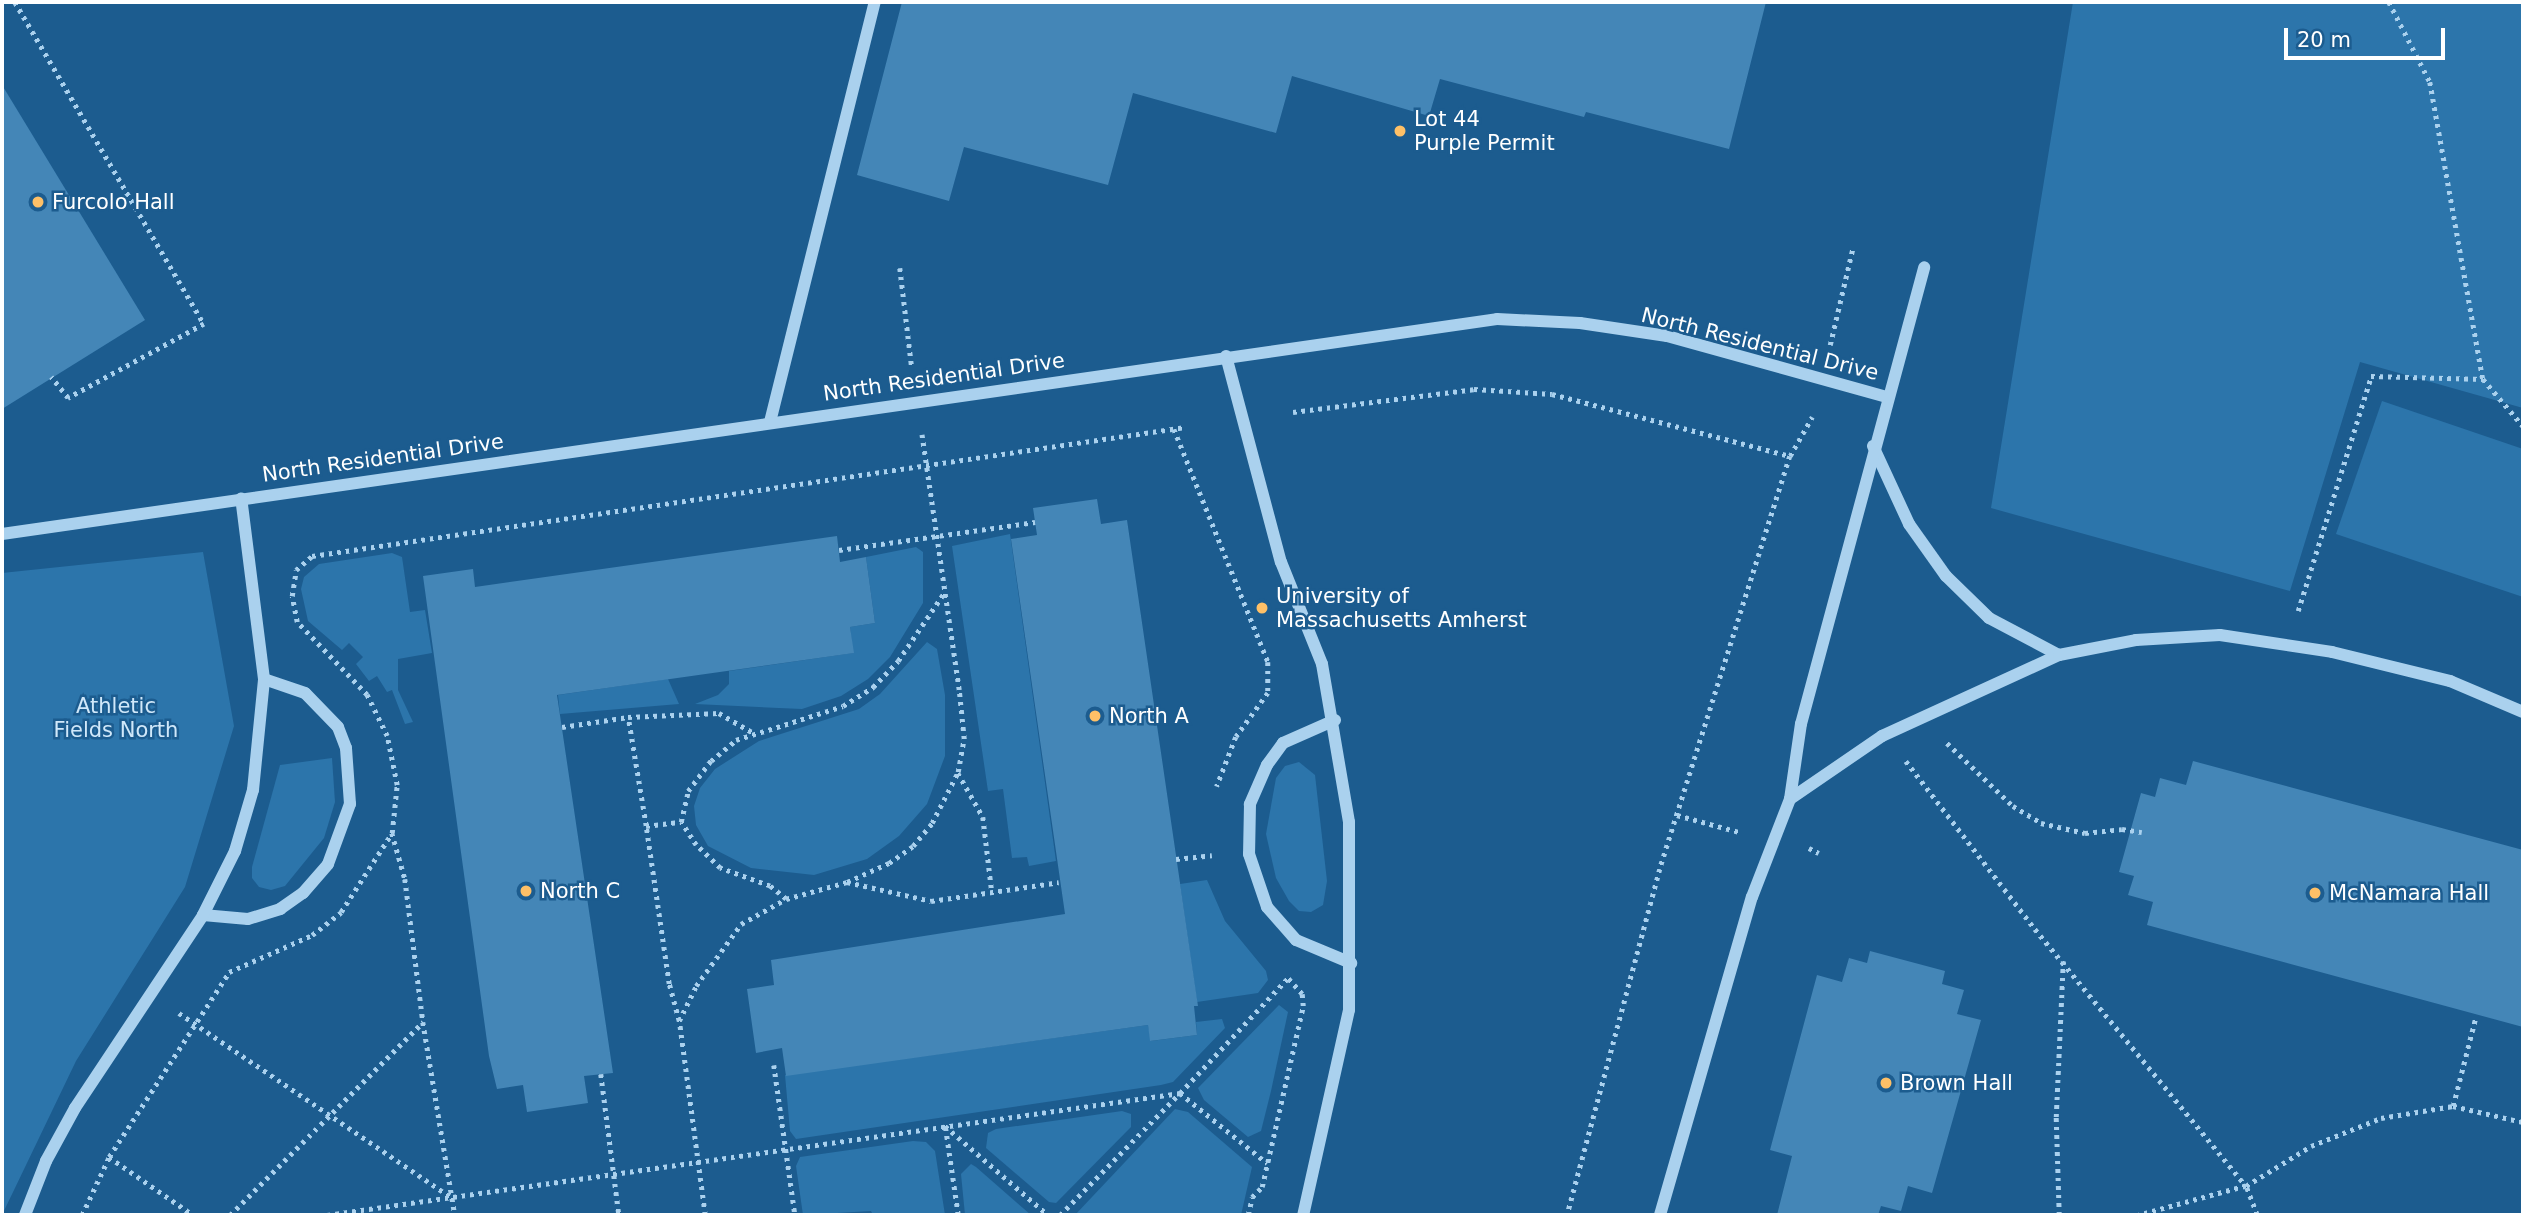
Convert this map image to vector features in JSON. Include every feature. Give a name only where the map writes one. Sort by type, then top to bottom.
[{"type":"lane","points":[[771,422],[875,2]]},
{"type":"lane","points":[[1660,1215],[1752,897],[1790,799],[1801,724],[1873,446],[1924,267]]},
{"type":"lane","name":"North Residential Drive","points":[[2,534],[1497,319],[1580,323],[1667,336],[1887,397]]},
{"type":"lane","points":[[1226,356],[1282,562],[1322,664],[1335,720],[1349,822],[1351,962],[1344,1043],[1303,1215]]},
{"type":"lane","points":[[1873,446],[1909,524],[1947,576],[1989,618],[2059,654]]},
{"type":"lane","points":[[25,1215],[46,1161],[75,1108],[203,915],[235,851],[253,790],[264,679],[241,498]]},
{"type":"lane","points":[[1790,799],[1882,736],[2059,654],[2136,640],[2220,635],[2287,645],[2450,681],[2523,712]]},
{"type":"lane","points":[[203,915],[248,919],[280,909],[303,893],[328,864],[350,804],[348,761],[338,727],[305,692],[264,679]]},
{"type":"lane","points":[[1335,720],[1283,743],[1267,765],[1250,804],[1249,854],[1267,907],[1296,940],[1351,962]]},
{"type":"path","points":[[15,2],[204,324],[68,398],[51,377]]},
{"type":"path","points":[[2389,2],[2430,82],[2483,379],[2523,426]]},
{"type":"path","points":[[1829,349],[1853,247]]},
{"type":"path","points":[[900,268],[912,370]]},
{"type":"path","points":[[2287,645],[2371,376],[2483,379]]},
{"type":"path","points":[[1293,412],[1474,389],[1552,394],[1790,456]]},
{"type":"path","points":[[1567,1215],[1677,815],[1790,456],[1812,417]]},
{"type":"path","points":[[455,1215],[423,1022],[405,879],[392,833],[397,785],[387,736],[367,695],[297,622],[292,596],[296,570],[312,556],[1186,427]]},
{"type":"path","points":[[679,1021],[696,986],[741,924],[786,899],[847,882],[890,863],[913,846],[932,822],[958,772],[964,739],[922,430]]},
{"type":"path","points":[[839,550],[1035,522]]},
{"type":"path","points":[[786,899],[770,886],[720,868],[696,845],[681,822],[688,791],[711,761],[736,740],[843,706],[873,687],[898,661],[944,593]]},
{"type":"path","points":[[562,727],[628,717],[719,713],[753,733]]},
{"type":"path","points":[[628,717],[669,984],[679,1021],[705,1215]]},
{"type":"path","points":[[1942,738],[2013,806],[2041,823],[2085,833],[2122,829],[2142,832]]},
{"type":"path","points":[[1905,761],[2246,1186],[2258,1215]]},
{"type":"path","points":[[958,772],[983,817],[992,892]]},
{"type":"path","points":[[1677,815],[1747,834]]},
{"type":"path","points":[[646,826],[681,822]]},
{"type":"path","points":[[82,1215],[109,1157],[229,972],[312,935],[341,912],[392,833]]},
{"type":"path","points":[[1806,845],[1819,853]]},
{"type":"path","points":[[1176,859],[1212,855]]},
{"type":"path","points":[[847,882],[932,901],[1059,882]]},
{"type":"path","points":[[2059,1215],[2056,1117],[2063,961]]},
{"type":"path","points":[[1060,1215],[1288,978]]},
{"type":"path","points":[[178,1013],[452,1198]]},
{"type":"path","points":[[2453,1106],[2475,1020]]},
{"type":"path","points":[[230,1215],[423,1022]]},
{"type":"path","points":[[774,1065],[795,1215]]},
{"type":"path","points":[[601,1074],[619,1215]]},
{"type":"path","points":[[327,1215],[1180,1093],[1267,1164]]},
{"type":"path","points":[[2139,1215],[2246,1186],[2311,1146],[2381,1118],[2453,1106],[2523,1122]]},
{"type":"path","points":[[945,1126],[958,1215]]},
{"type":"path","points":[[945,1126],[1048,1215]]},
{"type":"path","points":[[109,1157],[193,1215]]},
{"type":"green space","points":[[2073,2],[2523,2],[2523,408],[2360,362],[2290,591],[1991,508]]},
{"type":"green space","points":[[2382,401],[2523,449],[2523,597],[2336,534]]},
{"type":"green space","points":[[1010,534],[1056,861],[1029,866],[1027,857],[1012,858],[1003,789],[988,791],[952,546]]},
{"type":"green space","points":[[916,547],[923,552],[923,603],[890,657],[868,679],[841,696],[802,709],[695,704],[718,695],[729,684],[729,671],[853,653],[850,627],[875,623],[866,557]]},
{"type":"green space","name":"Athletic Fields North","points":[[203,552],[234,726],[185,887],[76,1061],[2,1215],[2,573]]},
{"type":"green space","points":[[392,553],[402,557],[410,612],[425,610],[432,653],[398,659],[398,690],[413,722],[405,724],[392,690],[387,692],[377,676],[369,681],[356,664],[363,657],[349,643],[342,650],[308,621],[301,589],[304,577],[319,564]]},
{"type":"green space","points":[[927,642],[937,649],[945,695],[945,756],[927,804],[899,836],[867,859],[814,875],[751,868],[708,846],[696,825],[694,806],[700,788],[715,769],[759,741],[859,709],[880,694]]},
{"type":"green space","points":[[668,679],[679,704],[560,714],[558,695]]},
{"type":"green space","points":[[332,758],[335,802],[324,838],[285,886],[271,890],[259,887],[252,878],[252,867],[280,765]]},
{"type":"green space","points":[[1299,762],[1315,775],[1327,881],[1323,905],[1311,912],[1299,911],[1289,901],[1276,878],[1266,834],[1276,778],[1285,766]]},
{"type":"green space","points":[[1207,880],[1225,921],[1266,971],[1268,980],[1258,993],[1197,1002],[1180,884]]},
{"type":"green space","points":[[1279,1005],[1288,1012],[1271,1091],[1261,1131],[1248,1137],[1204,1100],[1198,1088]]},
{"type":"green space","points":[[1222,1019],[1225,1028],[1173,1082],[796,1139],[790,1131],[785,1075],[1148,1025],[1151,1041],[1197,1035],[1196,1022]]},
{"type":"green space","points":[[1175,1109],[1188,1112],[1252,1167],[1241,1215],[1075,1215]]},
{"type":"green space","points":[[1122,1111],[1131,1114],[1131,1127],[1056,1203],[1049,1202],[986,1148],[988,1133],[996,1129]]},
{"type":"green space","points":[[913,1141],[926,1142],[935,1151],[945,1215],[873,1215],[871,1211],[803,1215],[796,1166],[800,1157]]},
{"type":"green space","points":[[971,1164],[1031,1215],[965,1215],[961,1174]]},
{"type":"building","points":[[902,2],[1766,2],[1729,149],[1586,112],[1584,117],[1440,79],[1429,116],[1292,76],[1276,133],[1133,93],[1108,185],[964,147],[949,201],[857,175]]},
{"type":"building","name":"Furcolo Hall","points":[[2,85],[145,320],[2,409]]},
{"type":"building","name":"North A","points":[[1097,499],[1101,524],[1127,520],[1198,1006],[1194,1006],[1197,1035],[1150,1041],[1148,1025],[786,1076],[782,1048],[756,1053],[747,989],[774,985],[771,960],[1065,914],[1011,539],[1037,535],[1033,508]]},
{"type":"building","name":"North C","points":[[837,536],[840,562],[866,557],[875,623],[850,627],[854,653],[557,695],[613,1073],[584,1076],[588,1103],[527,1112],[523,1085],[497,1089],[489,1056],[423,576],[473,569],[475,587]]},
{"type":"building","name":"McNamara Hall","points":[[2193,761],[2523,850],[2523,1027],[2147,925],[2153,902],[2128,895],[2134,876],[2119,872],[2141,793],[2155,797],[2160,778],[2186,785]]},
{"type":"building","name":"Brown Hall","points":[[1870,951],[1945,971],[1942,984],[1964,990],[1957,1014],[1981,1020],[1932,1193],[1908,1186],[1901,1211],[1881,1206],[1878,1215],[1777,1215],[1792,1156],[1770,1150],[1817,975],[1842,982],[1849,958],[1867,963]]},
{"type":"place","name":"Lot 44 Purple Permit","points":[[1400,131]]},
{"type":"place","name":"Furcolo Hall","points":[[38,202]]},
{"type":"place","name":"University of Massachusetts Amherst","points":[[1262,608]]},
{"type":"place","name":"North A","points":[[1095,716]]},
{"type":"place","name":"North C","points":[[526,891]]},
{"type":"place","name":"McNamara Hall","points":[[2315,893]]},
{"type":"place","name":"Brown Hall","points":[[1886,1083]]}]
